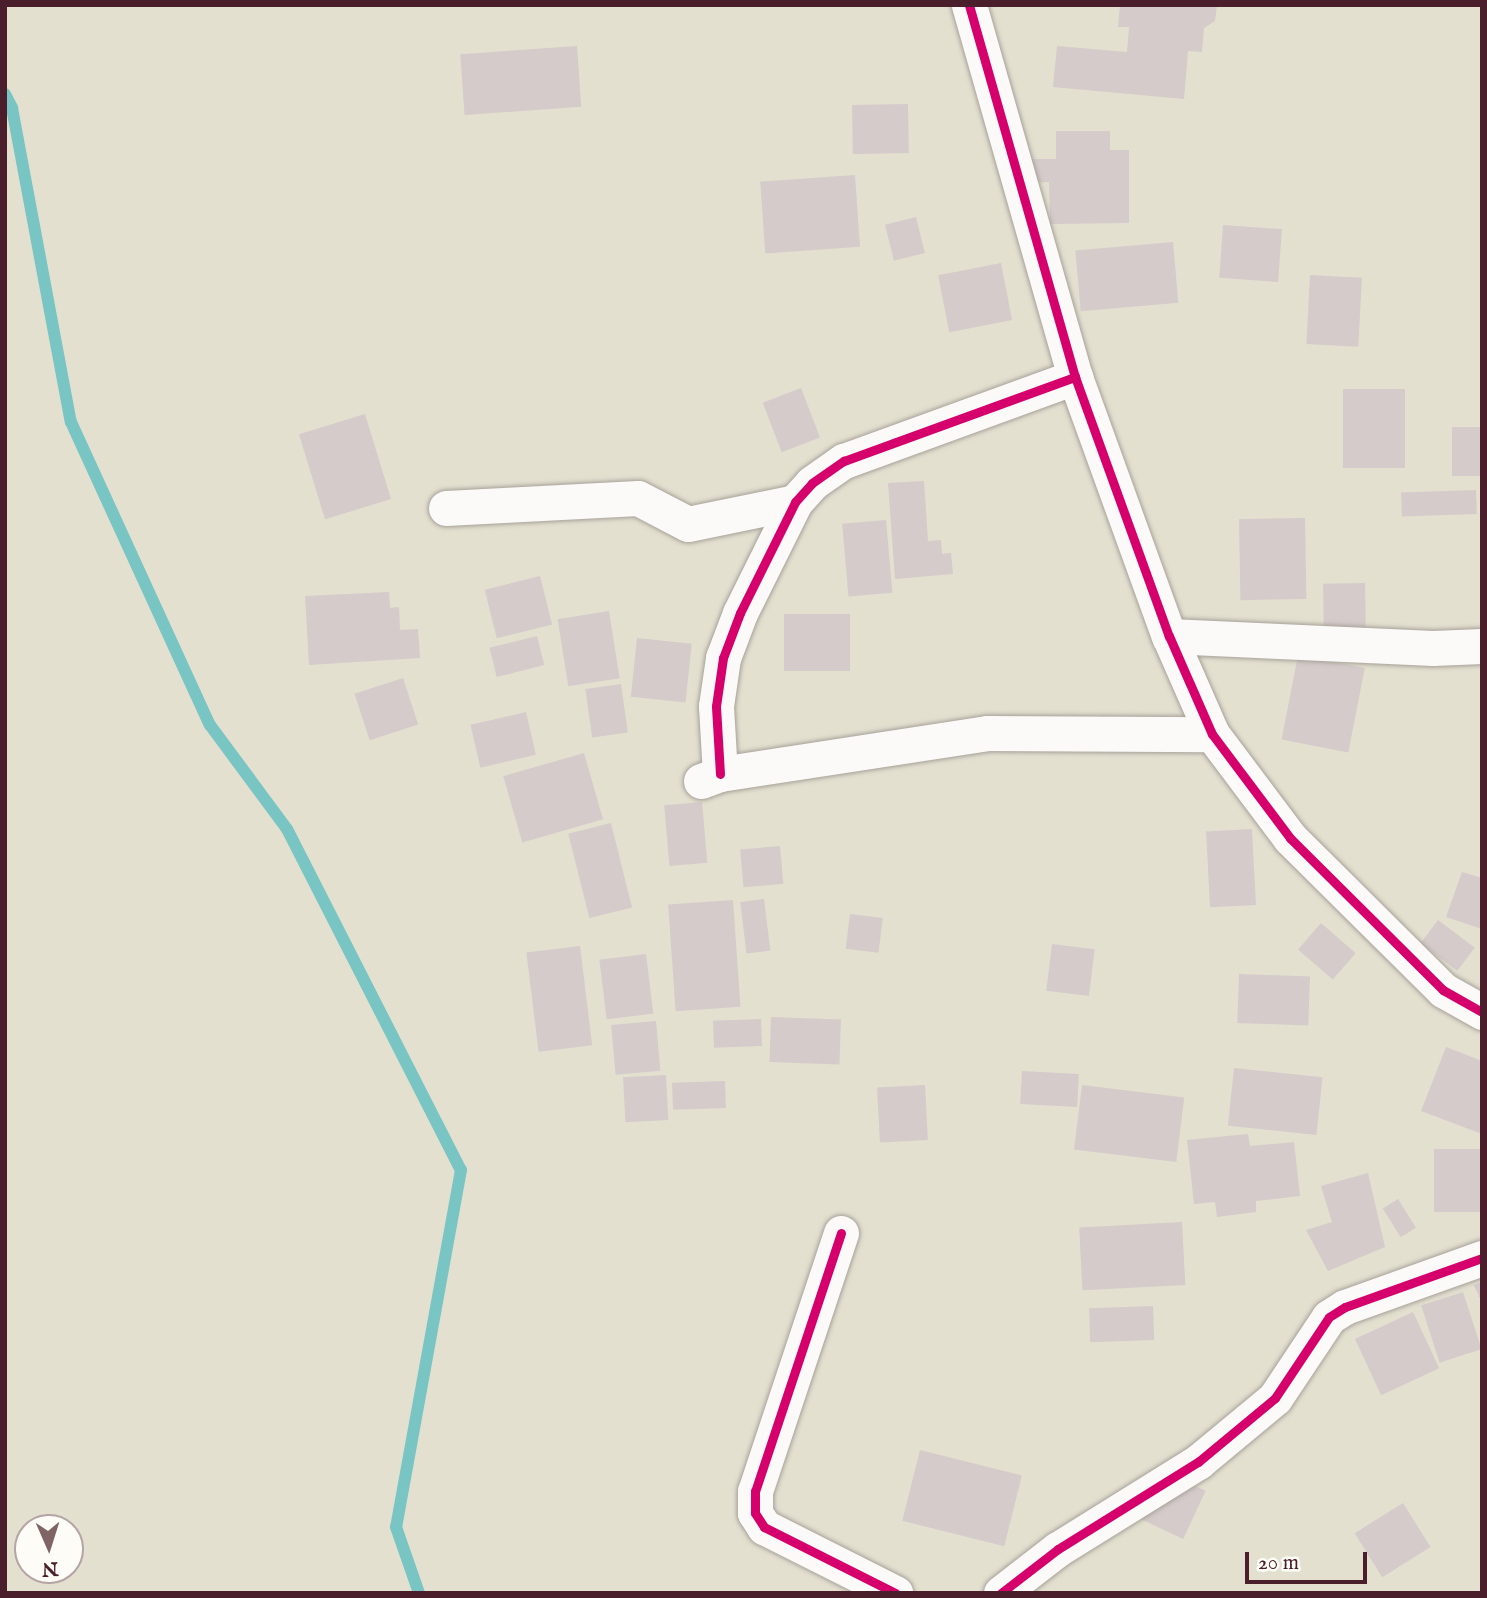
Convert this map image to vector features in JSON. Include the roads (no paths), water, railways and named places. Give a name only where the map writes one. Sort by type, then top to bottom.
[{"type":"street","points":[[969,5],[1075,377],[1169,636],[1212,734],[1290,838],[1443,990],[1482,1012]]},
{"type":"street","points":[[1075,377],[844,461],[812,483],[795,502],[740,613],[723,659],[710,778],[987,733],[1212,734]]},
{"type":"street","points":[[446,508],[638,498],[688,524],[795,502]]},
{"type":"street","points":[[1169,636],[1433,649],[1482,646]]},
{"type":"street","points":[[841,1233],[755,1491],[755,1513],[764,1527],[895,1593]]},
{"type":"street","points":[[1001,1593],[1058,1549],[1198,1462],[1275,1398],[1329,1317],[1345,1307],[1482,1258]]},
{"type":"waterway","points":[[5,94],[12,108],[71,422],[210,725],[287,829],[461,1170],[396,1527],[419,1593]]}]
